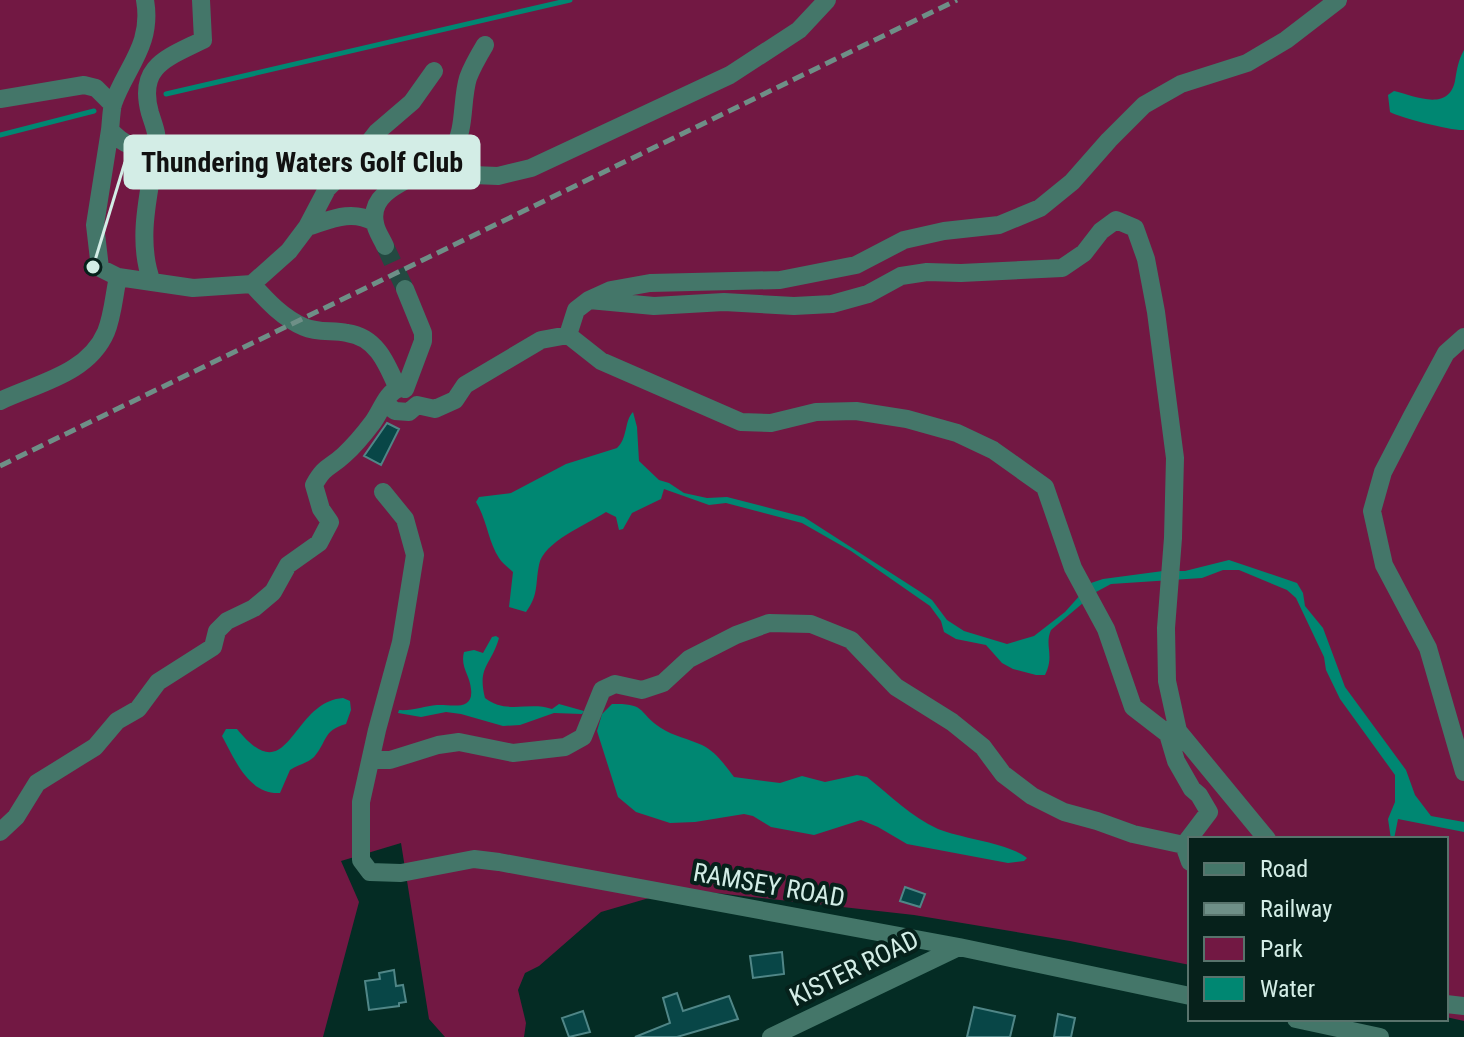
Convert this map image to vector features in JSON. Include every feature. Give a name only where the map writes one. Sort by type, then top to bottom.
[{"type":"street","points":[[145,0],[147,11],[142,43],[134,67],[113,105],[95,225],[100,268],[118,277],[193,288],[252,284],[271,269],[307,227],[327,189],[377,132],[412,102],[434,71]]},
{"type":"street","points":[[152,282],[144,261],[147,205],[158,132],[150,112],[146,84],[153,69],[165,59],[203,40],[201,0]]},
{"type":"street","points":[[422,173],[498,176],[531,168],[730,75],[799,30],[827,0]]},
{"type":"street","points":[[568,335],[576,310],[611,290],[650,283],[780,280],[856,265],[904,240],[944,231],[999,225],[1040,208],[1072,182],[1144,105],[1181,84],[1247,63],[1286,40],[1338,0]]},
{"type":"street","points":[[385,246],[374,222],[378,202],[386,192],[434,166],[453,149],[461,126],[468,78],[485,45]]},
{"type":"street","points":[[0,99],[84,85],[96,88],[113,105]]},
{"type":"street","points":[[110,130],[121,142],[139,149],[156,150]]},
{"type":"street","points":[[307,227],[346,215],[356,215],[374,222]]},
{"type":"street","points":[[589,300],[654,306],[724,302],[794,306],[832,304],[868,294],[901,276],[927,272],[1062,268],[1084,253],[1101,231],[1116,220],[1135,228],[1146,259],[1156,312],[1175,458],[1166,628],[1167,681],[1178,731],[1265,837]]},
{"type":"street","points":[[0,401],[71,372],[99,346],[107,329],[118,277]]},
{"type":"street","points":[[0,832],[16,817],[37,783],[95,747],[102,735],[117,721],[138,709],[158,682],[213,647],[217,631],[227,621],[254,608],[273,592],[288,565],[319,543],[330,522],[321,509],[314,485],[323,469],[341,458],[356,443],[386,404],[391,391],[398,389],[384,355],[365,338],[307,329],[275,309],[252,284]]},
{"type":"street","points":[[405,289],[423,333],[423,341],[405,389]]},
{"type":"street","points":[[386,404],[395,411],[409,412],[417,405],[435,409],[455,400],[465,385],[541,340],[568,335],[601,361],[741,422],[771,423],[816,412],[856,411],[907,419],[957,433],[993,450],[1045,487],[1073,568],[1112,643],[1133,707],[1168,734],[1176,761],[1209,812],[1196,837]]},
{"type":"street","points":[[1464,337],[1446,353],[1412,416],[1383,472],[1372,511],[1384,565],[1428,648],[1464,772]]},
{"type":"street","points":[[383,492],[405,519],[415,555],[401,642],[371,760],[390,760],[459,742],[513,753],[565,747],[583,737],[602,690],[615,684],[642,690],[663,683],[689,659],[736,635],[769,623],[811,624],[851,640],[896,687],[952,722],[983,747],[1003,774],[1032,796],[1064,812],[1187,853]]},
{"type":"street","name":"RAMSEY ROAD","points":[[371,760],[361,802],[361,860],[370,872],[401,873],[474,859],[499,862],[959,947],[1188,996]]},
{"type":"street","name":"KISTER ROAD","points":[[771,1037],[959,947]]},
{"type":"street","points":[[1305,1021],[1380,1037]]},
{"type":"green space","points":[[0,0],[1464,0],[1464,1021],[1448,1017],[1448,837],[1188,837],[1188,965],[914,915],[680,889],[601,912],[539,966],[525,973],[518,990],[526,1023],[524,1037],[445,1037],[429,1019],[401,843],[341,861],[359,902],[323,1037],[0,1037]]},
{"type":"water","points":[[1464,50],[1464,130],[1427,124],[1390,112],[1388,95],[1394,91],[1429,100],[1445,97],[1451,91]]},
{"type":"water","points":[[633,412],[639,461],[659,480],[684,493],[707,498],[727,497],[804,517],[932,600],[947,620],[964,631],[1007,644],[1034,636],[1065,612],[1091,583],[1103,579],[1185,571],[1229,560],[1297,583],[1305,606],[1323,628],[1345,687],[1406,770],[1415,795],[1431,816],[1464,822],[1464,832],[1398,819],[1394,837],[1391,837],[1388,819],[1395,802],[1395,775],[1340,699],[1296,598],[1287,590],[1239,570],[1223,570],[1202,578],[1111,584],[1096,592],[1051,630],[1048,668],[1045,675],[1036,675],[1002,663],[986,645],[956,639],[944,632],[941,621],[930,606],[851,551],[802,523],[726,503],[709,505],[664,489],[661,499],[632,513],[623,529],[619,530],[616,517],[606,512],[557,542],[542,557],[535,594],[526,612],[509,607],[513,572],[495,551],[476,502],[479,497],[511,493],[566,464],[617,448]]},
{"type":"water","points":[[492,637],[499,638],[496,647],[484,672],[485,698],[510,707],[552,709],[559,704],[584,711],[582,714],[554,713],[520,725],[503,726],[446,712],[421,717],[398,713],[399,710],[460,705],[469,701],[471,689],[463,662],[464,652],[474,650],[483,653]]},
{"type":"water","points":[[343,698],[350,701],[351,710],[346,724],[329,733],[312,759],[290,770],[280,793],[269,792],[251,782],[222,736],[226,729],[237,729],[255,746],[268,752],[280,749],[325,703]]},
{"type":"water","points":[[612,704],[637,707],[666,731],[707,748],[734,777],[780,783],[802,776],[825,782],[857,775],[867,777],[928,824],[948,833],[998,845],[1027,858],[1008,863],[907,844],[861,820],[814,835],[771,827],[744,814],[670,823],[636,812],[618,797],[597,731],[602,714]]},
{"type":"building","points":[[387,423],[399,429],[381,465],[364,456]]},
{"type":"building","points":[[905,887],[925,894],[920,907],[900,901]]},
{"type":"building","points":[[782,952],[784,974],[753,978],[750,956]]},
{"type":"building","points":[[394,970],[396,986],[403,985],[406,1002],[399,1003],[399,1006],[369,1010],[365,981],[380,979],[379,973]]},
{"type":"building","points":[[677,993],[683,1011],[729,996],[738,1019],[677,1037],[635,1037],[670,1023],[663,998]]},
{"type":"building","points":[[974,1007],[1015,1016],[1010,1037],[967,1037]]},
{"type":"building","points":[[583,1011],[590,1032],[569,1037],[562,1018]]},
{"type":"building","points":[[1058,1014],[1075,1018],[1071,1037],[1054,1037]]},
{"type":"waterway","points":[[166,94],[570,0]]},
{"type":"waterway","points":[[0,135],[94,111]]},
{"type":"tunnel","points":[[385,246],[405,289]]},
{"type":"railway","points":[[0,466],[957,0]]},
{"type":"place","name":"Thundering Waters Golf Club","points":[[93,267]]}]
